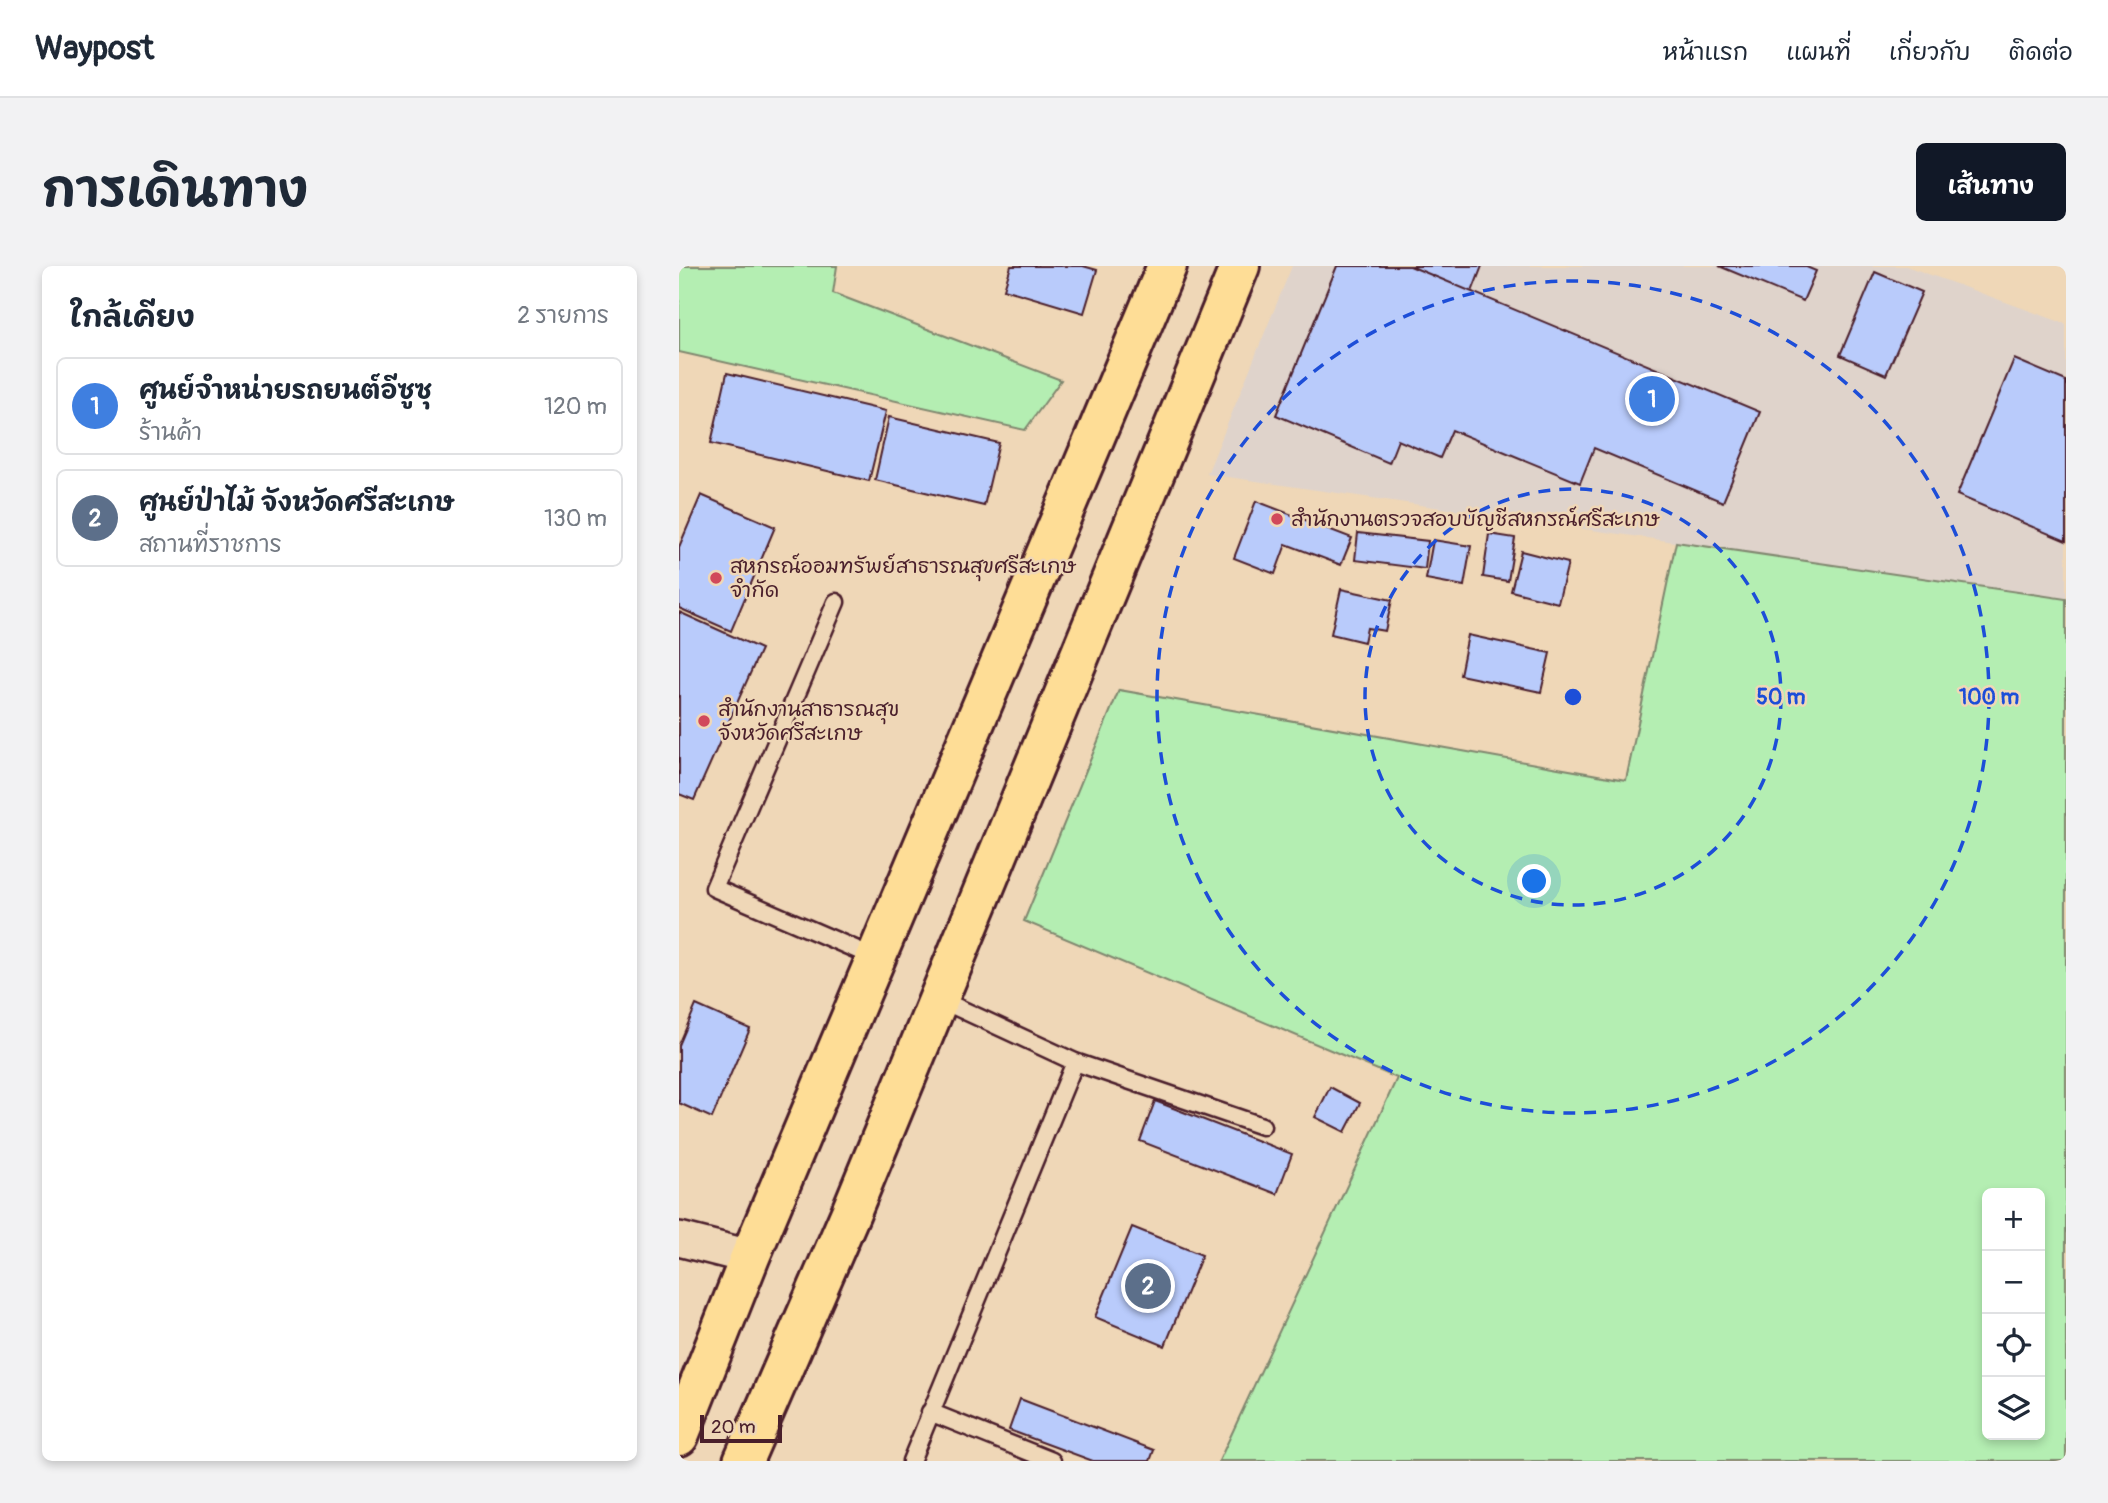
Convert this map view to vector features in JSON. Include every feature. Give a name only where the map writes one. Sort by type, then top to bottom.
[{"type":"main road","points":[[679,1436],[750,1257],[1167,266]]},
{"type":"main road","points":[[743,1461],[851,1212],[1240,266]]},
{"type":"street","points":[[679,1239],[750,1257]]},
{"type":"lane","points":[[837,602],[713,888],[877,958]]},
{"type":"lane","points":[[939,999],[1075,1062],[1262,1126]]},
{"type":"lane","points":[[911,1461],[1075,1062]]},
{"type":"lane","points":[[930,1412],[1052,1461]]},
{"type":"shaded area","points":[[1292,266],[1906,266],[2066,324],[2066,599],[1207,474]]},
{"type":"green space","points":[[679,266],[837,266],[833,293],[1061,380],[1025,430],[679,352]]},
{"type":"green space","points":[[1676,542],[2066,599],[2066,1461],[1219,1461],[1397,1078],[1024,921],[1119,690],[1626,780]]},
{"type":"building","points":[[1011,266],[1083,266],[1097,270],[1084,313],[1004,289]]},
{"type":"building","points":[[1337,266],[1410,266],[1760,412],[1723,502],[1594,448],[1580,483],[1452,430],[1440,458],[1398,440],[1389,463],[1276,415]]},
{"type":"building","points":[[1410,266],[1482,266],[1472,292]]},
{"type":"building","points":[[1719,266],[1804,266],[1816,271],[1803,301]]},
{"type":"building","points":[[1875,272],[1922,292],[1886,375],[1840,355]]},
{"type":"building","points":[[2014,359],[2066,381],[2066,541],[1957,495]]},
{"type":"building","points":[[727,373],[886,411],[869,481],[711,443]]},
{"type":"building","points":[[889,417],[999,443],[984,506],[875,480]]},
{"type":"building","name":"สหกรณ์ออมทรัพย์สาธารณสุขศรีสะเกษ จำกัด","points":[[701,495],[775,527],[731,631],[679,608],[679,547]]},
{"type":"building","name":"สำนักงานตรวจสอบบัญชีสหกรณ์ศรีสะเกษ","points":[[1256,501],[1352,538],[1341,565],[1286,544],[1275,574],[1234,558]]},
{"type":"building","points":[[1358,533],[1428,541],[1425,569],[1355,560]]},
{"type":"building","points":[[1489,534],[1515,538],[1508,581],[1483,577]]},
{"type":"building","points":[[1433,540],[1471,546],[1464,586],[1426,579]]},
{"type":"building","points":[[1521,551],[1568,563],[1558,603],[1511,591]]},
{"type":"building","points":[[1341,589],[1392,600],[1385,631],[1367,628],[1364,642],[1331,634]]},
{"type":"building","name":"สำนักงานสาธารณสุข จังหวัดศรีสะเกษ","points":[[679,612],[761,649],[694,800],[679,794]]},
{"type":"building","points":[[1468,635],[1550,653],[1541,692],[1460,675]]},
{"type":"building","points":[[696,1005],[750,1029],[712,1118],[679,1103],[679,1045]]},
{"type":"building","points":[[1330,1087],[1360,1103],[1345,1132],[1315,1117]]},
{"type":"building","points":[[1155,1101],[1292,1154],[1277,1194],[1140,1141]]},
{"type":"building","points":[[1132,1227],[1202,1255],[1165,1346],[1095,1317]]},
{"type":"building","points":[[1020,1399],[1154,1450],[1150,1461],[1093,1461],[1009,1430]]},
{"type":"place","name":"ศูนย์จำหน่ายรถยนต์อีซูซุ","points":[[1652,399]]},
{"type":"place","name":"สำนักงานตรวจสอบบัญชีสหกรณ์ศรีสะเกษ","points":[[1277,519]]},
{"type":"place","name":"สหกรณ์ออมทรัพย์สาธารณสุขศรีสะเกษ จำกัด","points":[[716,578]]},
{"type":"place","name":"สำนักงานสาธารณสุข จังหวัดศรีสะเกษ","points":[[704,721]]},
{"type":"place","name":"ศูนย์ป่าไม้ จังหวัดศรีสะเกษ","points":[[1148,1286]]}]
